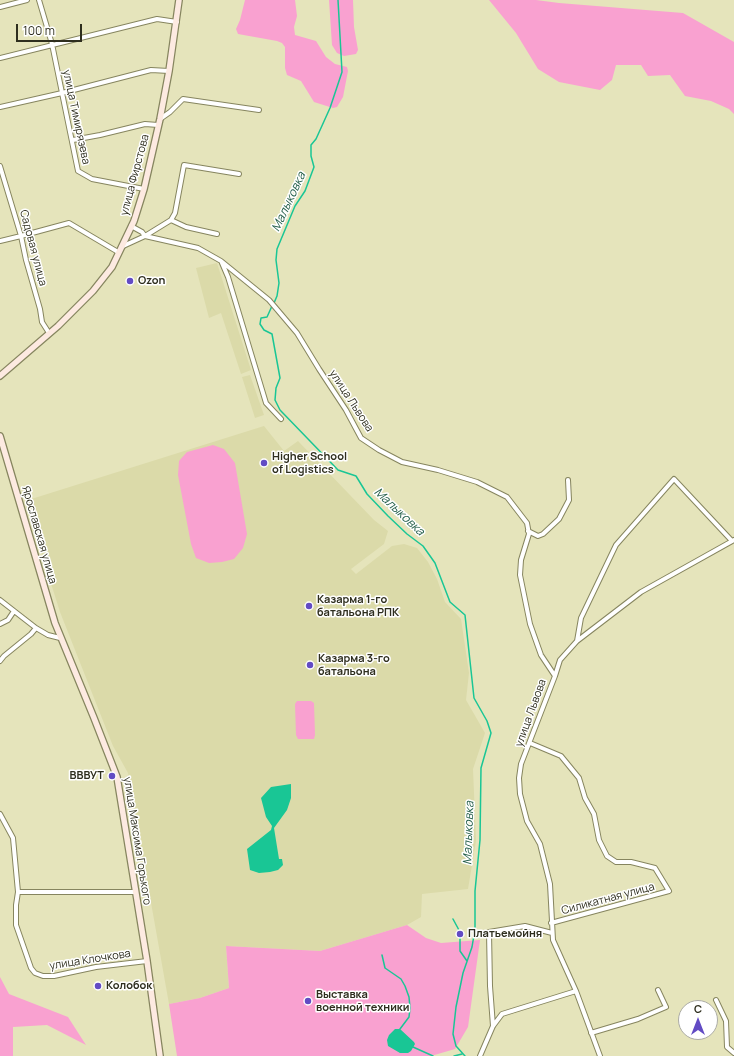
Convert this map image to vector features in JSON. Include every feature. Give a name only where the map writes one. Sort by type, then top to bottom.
[{"type":"main road","name":"улица Фирстова","points":[[0,376],[49,333],[93,291],[112,267],[131,226],[144,189],[169,71],[179,0]]},
{"type":"main road","name":"Ярославская улица","points":[[0,436],[60,638]]},
{"type":"main road","name":"улица Максима Горького","points":[[60,638],[117,777],[147,961],[160,1056]]},
{"type":"street","points":[[0,7],[27,0]]},
{"type":"street","name":"улица Тимирязева","points":[[40,0],[52,44],[73,140],[78,171],[92,179],[144,189]]},
{"type":"street","points":[[0,58],[157,19],[177,22]]},
{"type":"street","points":[[0,107],[151,70],[169,71]]},
{"type":"street","points":[[160,119],[170,112],[183,98],[259,110]]},
{"type":"street","points":[[73,140],[100,136],[144,124],[158,125]]},
{"type":"street","points":[[0,241],[69,223],[119,250],[171,220],[175,213],[184,165],[239,174]]},
{"type":"street","name":"Садовая улица","points":[[0,166],[21,236],[42,322],[49,333]]},
{"type":"street","points":[[171,220],[186,227],[217,234]]},
{"type":"street","points":[[131,226],[142,232],[145,236]]},
{"type":"street","name":"улица Львова","points":[[145,236],[198,248],[220,261],[269,300],[297,333],[362,438],[379,450],[402,462],[438,470],[477,482],[507,497],[527,523],[529,534],[521,560],[520,575],[530,624],[541,655],[554,676],[521,764],[518,778],[520,794],[527,821],[540,844],[550,884],[553,940],[576,991],[600,1056]]},
{"type":"street","points":[[220,261],[228,277],[266,403],[281,419]]},
{"type":"street","points":[[554,676],[560,660],[577,641],[641,592],[733,541],[674,479],[616,545],[581,618],[577,641]]},
{"type":"street","points":[[528,531],[538,536],[544,534],[559,519],[569,500],[568,480]]},
{"type":"street","points":[[0,600],[36,628],[48,635],[60,638]]},
{"type":"street","points":[[0,624],[8,620],[14,611]]},
{"type":"street","points":[[0,661],[36,628]]},
{"type":"street","name":"Силикатная улица","points":[[530,743],[561,756],[579,778],[585,798],[594,814],[599,840],[608,856],[616,862],[631,862],[655,868],[669,891],[551,923]]},
{"type":"street","name":"улица Клочкова","points":[[0,814],[13,838],[18,892],[16,905],[16,925],[31,968],[35,973],[43,976],[54,976],[96,967],[147,961]]},
{"type":"street","points":[[18,892],[136,892]]},
{"type":"street","points":[[493,1026],[490,986],[489,932],[525,926],[552,933]]},
{"type":"street","points":[[592,1033],[638,1019],[666,1007],[658,990]]},
{"type":"street","points":[[480,1056],[493,1026],[502,1014],[576,991]]},
{"type":"street","points":[[718,1004],[726,1021],[727,1046],[734,1053]]},
{"type":"shaded area","points":[[245,0],[295,0],[297,16],[294,27],[295,35],[316,41],[326,57],[335,64],[347,67],[348,71],[343,97],[337,107],[333,108],[314,102],[301,81],[287,75],[285,68],[285,47],[282,43],[238,34],[236,29]]},
{"type":"shaded area","points":[[329,0],[353,0],[354,27],[358,50],[356,54],[344,56],[337,53],[332,45]]},
{"type":"shaded area","points":[[489,0],[536,0],[683,13],[734,42],[734,114],[729,109],[711,101],[685,96],[670,75],[648,76],[641,65],[616,65],[612,80],[600,90],[559,82],[538,69],[516,33]]},
{"type":"shaded area","points":[[217,263],[251,370],[241,374],[221,313],[209,318],[196,268]]},
{"type":"shaded area","points":[[250,375],[264,415],[255,418],[242,377]]},
{"type":"shaded area","points":[[264,426],[284,451],[298,441],[374,520],[388,531],[384,544],[351,569],[356,574],[392,546],[404,544],[417,548],[428,562],[437,579],[445,602],[461,619],[469,673],[466,700],[485,733],[473,769],[476,841],[468,889],[422,894],[421,917],[407,925],[320,951],[226,946],[229,988],[200,998],[169,1004],[128,773],[113,746],[60,612],[25,501]]},
{"type":"shaded area","points":[[213,445],[224,449],[235,463],[247,534],[243,548],[234,559],[209,563],[196,558],[191,544],[178,475],[179,461],[187,452]]},
{"type":"shaded area","points":[[297,701],[311,701],[314,703],[314,739],[298,739],[296,735],[295,704]]},
{"type":"shaded area","points":[[291,784],[291,798],[287,810],[274,828],[279,859],[282,859],[283,865],[278,870],[270,872],[259,873],[250,870],[247,849],[271,830],[272,826],[266,817],[261,798],[271,787]]},
{"type":"shaded area","points":[[407,925],[426,938],[441,943],[480,940],[468,1027],[455,1049],[431,1056],[177,1056],[169,1004],[200,998],[229,988],[226,946],[320,951]]},
{"type":"shaded area","points":[[0,977],[9,994],[68,1017],[86,1045],[47,1025],[13,1027],[13,1056],[0,1056]]},
{"type":"shaded area","points":[[395,1029],[400,1029],[414,1042],[415,1044],[408,1053],[400,1053],[388,1046],[387,1040],[389,1035]]},
{"type":"waterway","name":"Малыковка","points":[[274,303],[277,296],[279,283],[276,260],[277,249],[295,206],[305,191],[314,167],[311,156],[311,145],[316,139],[330,108],[342,72],[338,0]]},
{"type":"waterway","name":"Малыковка","points":[[272,306],[267,317],[261,318],[260,324],[264,330],[272,334],[280,378],[276,388],[275,400],[280,410],[338,470],[356,476],[367,494],[388,516],[407,534],[423,546],[435,563],[450,602],[465,615],[474,698],[487,721],[491,733],[481,768],[480,840],[475,891],[475,929],[472,947],[463,973],[456,1007],[453,1034],[456,1046],[465,1056]]},
{"type":"waterway","points":[[453,919],[460,932]]},
{"type":"waterway","points":[[460,936],[460,951],[467,961]]},
{"type":"waterway","points":[[382,955],[385,968],[401,979],[409,997],[409,1017],[400,1029]]},
{"type":"waterway","points":[[413,1047],[433,1056]]},
{"type":"waterway","points":[[454,1056],[462,1054]]},
{"type":"place","name":"Ozon","points":[[130,281]]},
{"type":"place","name":"Higher School of Logistics","points":[[264,463]]},
{"type":"place","name":"Казарма 1-го батальона РПК","points":[[309,606]]},
{"type":"place","name":"Казарма 3-го батальона","points":[[310,665]]},
{"type":"place","name":"ВВВУТ","points":[[112,776]]},
{"type":"place","name":"Платьемойня","points":[[460,934]]},
{"type":"place","name":"Колобок","points":[[98,986]]},
{"type":"place","name":"Выставка военной техники","points":[[308,1001]]}]
